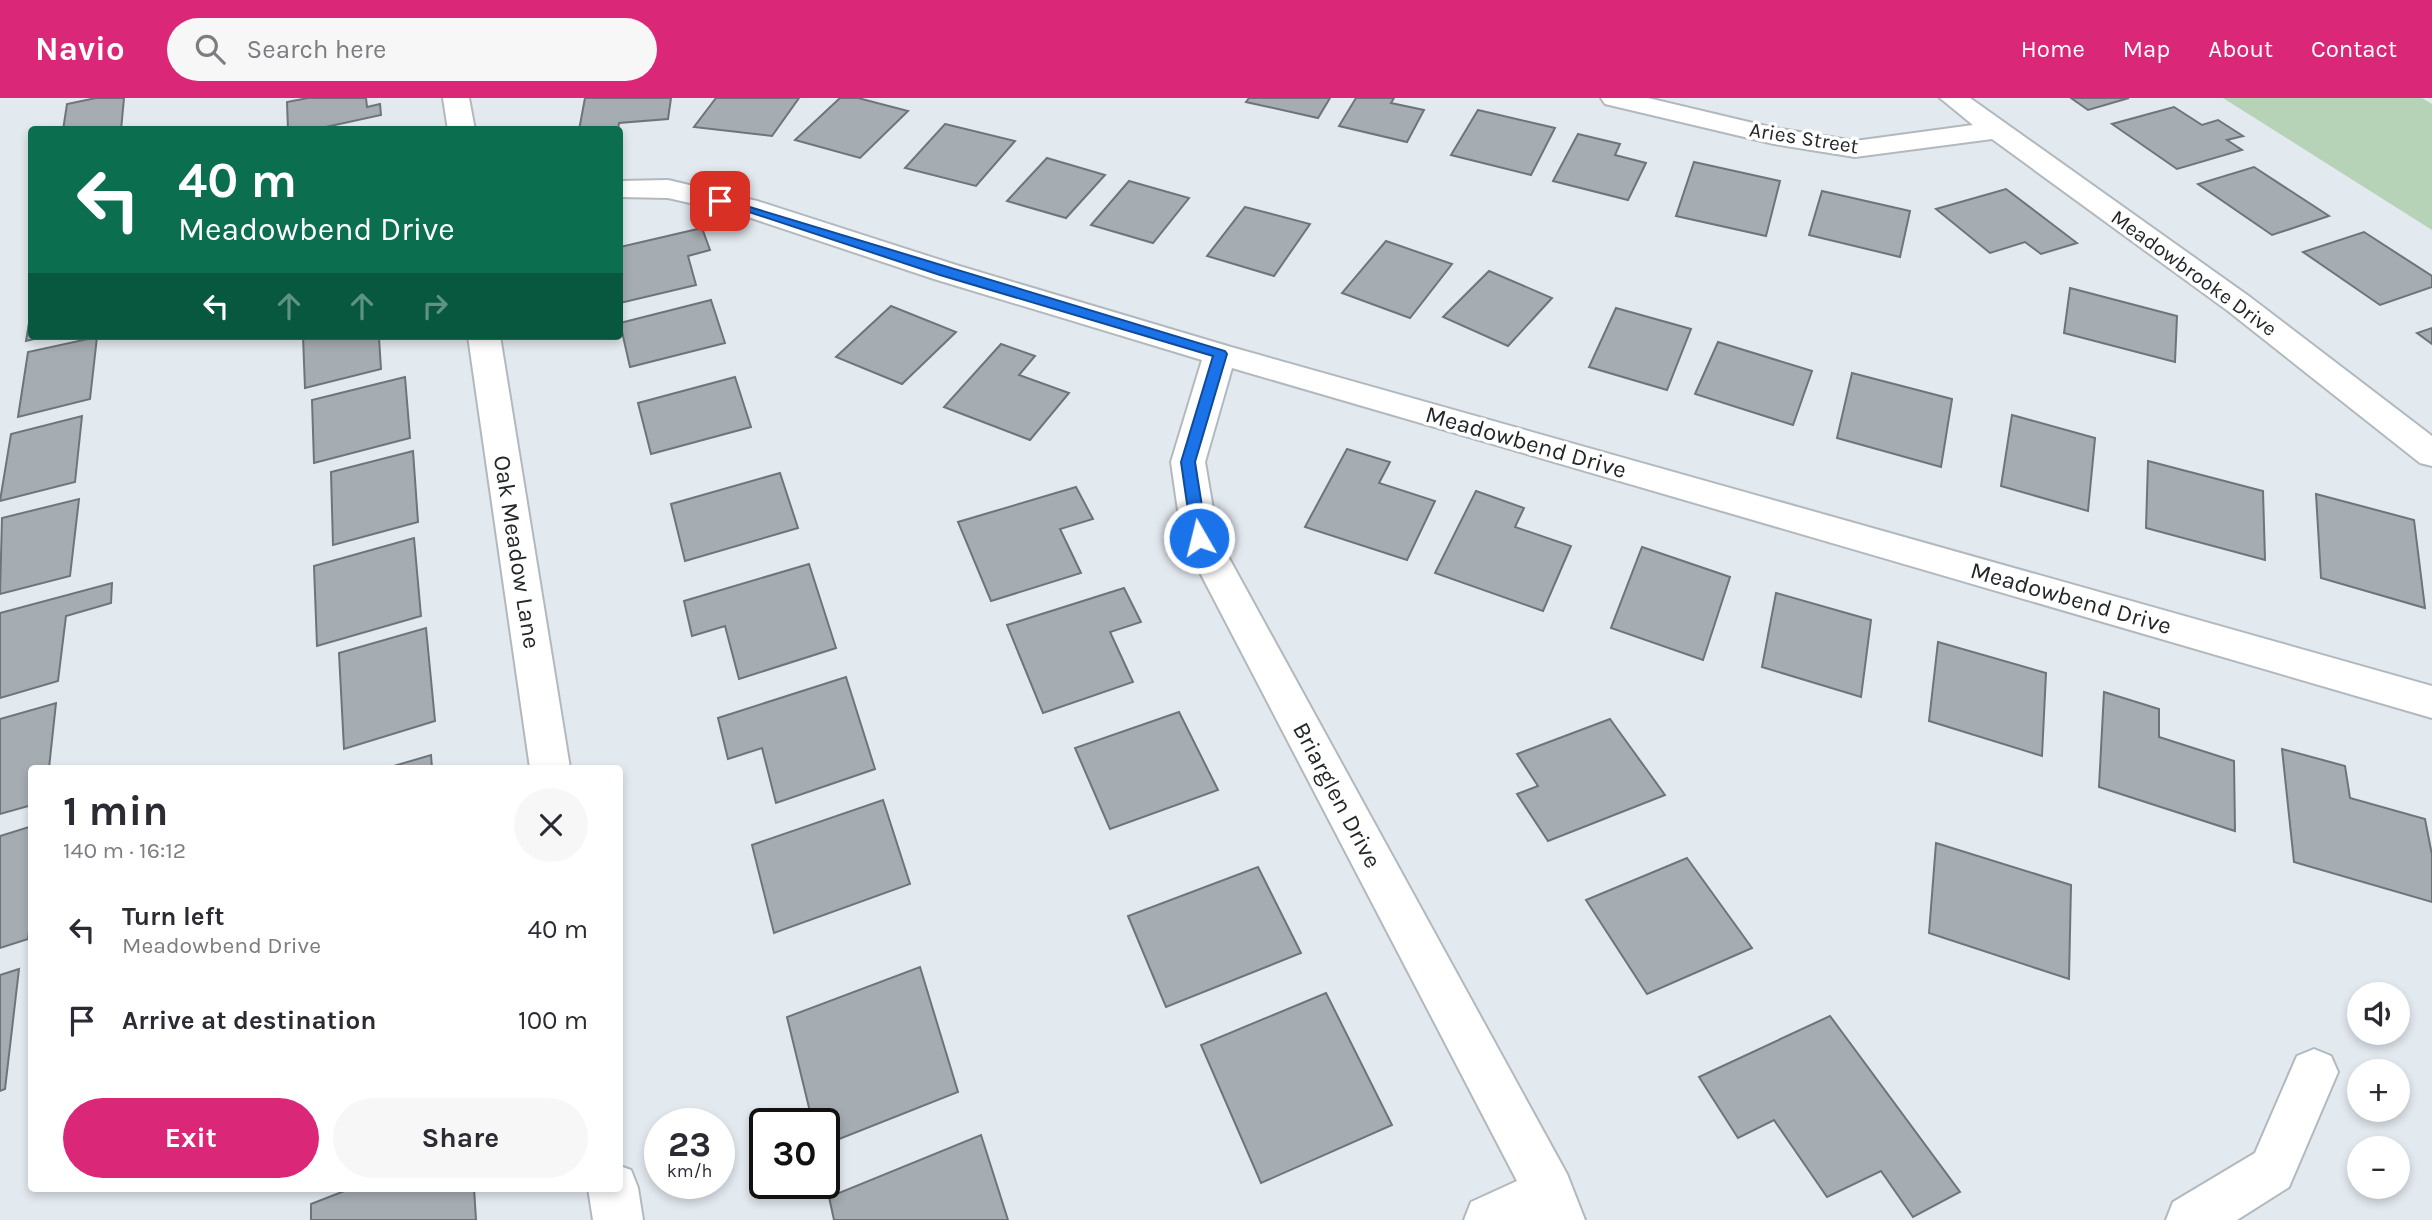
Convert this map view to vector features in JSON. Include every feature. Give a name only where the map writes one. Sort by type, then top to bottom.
[{"type":"street","points":[[456,98],[462,126]]},
{"type":"street","name":"Aries Street","points":[[1614,98],[1773,136],[1855,149],[1997,130]]},
{"type":"street","name":"Meadowbrooke Drive","points":[[1953,98],[2239,304],[2432,454]]},
{"type":"street","name":"Meadowbend Drive","points":[[623,189],[668,189],[747,207],[944,272],[1220,354],[2432,702]]},
{"type":"street","name":"Oak Meadow Lane","points":[[485,340],[550,765]]},
{"type":"street","name":"Briarglen Drive","points":[[1220,354],[1188,462],[1199,538],[1555,1206]]},
{"type":"street","points":[[2192,1220],[2272,1170],[2314,1072]]},
{"type":"street","points":[[614,1192],[618,1220]]},
{"type":"street","points":[[1489,1220],[1555,1206]]},
{"type":"green space","points":[[2223,98],[2422,98],[2432,104],[2432,230]]},
{"type":"building","points":[[96,98],[124,98],[121,126],[64,126],[67,104]]},
{"type":"building","points":[[308,98],[366,98],[367,107],[380,104],[381,115],[330,126],[288,126],[287,102]]},
{"type":"building","points":[[585,98],[671,98],[668,119],[619,123],[619,126],[580,126]]},
{"type":"building","points":[[716,98],[799,98],[772,136],[694,127]]},
{"type":"building","points":[[840,98],[858,98],[908,111],[860,158],[795,140]]},
{"type":"building","points":[[1249,98],[1330,98],[1318,118],[1246,102]]},
{"type":"building","points":[[1356,98],[1394,98],[1391,103],[1424,110],[1407,142],[1339,126]]},
{"type":"building","points":[[2071,98],[2129,98],[2088,110]]},
{"type":"building","points":[[2174,107],[2202,125],[2218,120],[2243,136],[2227,140],[2242,150],[2177,169],[2112,124]]},
{"type":"building","points":[[1478,110],[1555,128],[1531,175],[1451,155]]},
{"type":"building","points":[[945,124],[1015,141],[976,186],[905,168]]},
{"type":"building","points":[[1578,134],[1620,144],[1615,155],[1646,163],[1628,200],[1553,181]]},
{"type":"building","points":[[1047,158],[1105,175],[1066,218],[1007,201]]},
{"type":"building","points":[[1694,162],[1780,181],[1766,236],[1676,216]]},
{"type":"building","points":[[2254,167],[2329,216],[2272,235],[2198,184]]},
{"type":"building","points":[[1129,181],[1189,198],[1153,243],[1091,225]]},
{"type":"building","points":[[2006,189],[2077,243],[2041,254],[2025,242],[1990,253],[1936,209]]},
{"type":"building","points":[[1822,191],[1910,211],[1900,257],[1809,235]]},
{"type":"building","points":[[1245,207],[1310,224],[1274,276],[1207,256]]},
{"type":"building","points":[[702,228],[710,250],[688,256],[696,285],[623,302],[623,246]]},
{"type":"building","points":[[2364,232],[2432,276],[2432,287],[2380,305],[2303,252]]},
{"type":"building","points":[[1386,241],[1452,264],[1410,318],[1342,293]]},
{"type":"building","points":[[1489,271],[1552,298],[1508,346],[1443,317]]},
{"type":"building","points":[[2070,288],[2177,316],[2175,362],[2064,333]]},
{"type":"building","points":[[711,300],[725,343],[630,367],[623,336],[623,322]]},
{"type":"building","points":[[891,306],[956,332],[902,384],[836,357]]},
{"type":"building","points":[[1616,308],[1691,329],[1667,390],[1589,367]]},
{"type":"building","points":[[2432,328],[2432,344],[2417,333]]},
{"type":"building","points":[[83,340],[97,340],[90,399],[18,417],[28,352]]},
{"type":"building","points":[[303,340],[379,340],[381,369],[305,388]]},
{"type":"building","points":[[1718,342],[1812,371],[1793,425],[1695,394]]},
{"type":"building","points":[[1001,344],[1035,356],[1019,375],[1069,393],[1030,440],[944,407]]},
{"type":"building","points":[[1852,373],[1952,399],[1941,467],[1837,438]]},
{"type":"building","points":[[405,377],[410,438],[314,463],[312,400]]},
{"type":"building","points":[[735,377],[751,427],[651,454],[638,403]]},
{"type":"building","points":[[2012,415],[2095,438],[2088,511],[2001,486]]},
{"type":"building","points":[[82,416],[75,482],[0,501],[11,434]]},
{"type":"building","points":[[1347,449],[1390,462],[1379,483],[1435,501],[1407,560],[1305,527]]},
{"type":"building","points":[[413,451],[418,522],[333,545],[331,472]]},
{"type":"building","points":[[2148,461],[2263,491],[2265,560],[2146,528]]},
{"type":"building","points":[[780,473],[798,528],[685,561],[671,504]]},
{"type":"building","points":[[1076,487],[1093,519],[1060,529],[1081,573],[991,601],[958,522]]},
{"type":"building","points":[[1476,491],[1524,508],[1515,527],[1571,546],[1543,611],[1435,573]]},
{"type":"building","points":[[2316,494],[2414,520],[2425,608],[2321,578]]},
{"type":"building","points":[[79,499],[70,576],[0,594],[2,518]]},
{"type":"building","points":[[414,538],[421,616],[317,646],[314,566]]},
{"type":"building","points":[[1642,547],[1730,577],[1703,660],[1611,628]]},
{"type":"building","points":[[809,564],[836,648],[739,679],[725,626],[692,636],[684,601]]},
{"type":"building","points":[[112,583],[111,603],[66,616],[58,681],[0,698],[0,613]]},
{"type":"building","points":[[1124,588],[1141,622],[1110,632],[1133,682],[1043,713],[1007,625]]},
{"type":"building","points":[[1776,593],[1871,620],[1861,697],[1762,667]]},
{"type":"building","points":[[426,628],[435,721],[344,749],[339,653]]},
{"type":"building","points":[[1938,642],[2046,673],[2042,756],[1929,721]]},
{"type":"building","points":[[846,677],[875,769],[776,803],[762,748],[728,759],[718,718]]},
{"type":"building","points":[[2104,692],[2159,709],[2159,737],[2234,761],[2235,831],[2099,787]]},
{"type":"building","points":[[56,703],[49,765],[28,765],[28,806],[0,814],[0,719]]},
{"type":"building","points":[[1179,712],[1218,790],[1110,829],[1075,748]]},
{"type":"building","points":[[1610,719],[1665,795],[1548,841],[1517,794],[1538,786],[1517,754]]},
{"type":"building","points":[[2282,749],[2345,766],[2350,798],[2425,819],[2432,855],[2432,902],[2294,862]]},
{"type":"building","points":[[431,755],[432,765],[397,765]]},
{"type":"building","points":[[883,800],[910,884],[774,933],[752,845]]},
{"type":"building","points":[[28,827],[28,939],[0,948],[0,836]]},
{"type":"building","points":[[1936,843],[2071,885],[2069,979],[1929,933]]},
{"type":"building","points":[[1687,858],[1752,948],[1647,994],[1586,900]]},
{"type":"building","points":[[1258,867],[1301,953],[1166,1007],[1128,916]]},
{"type":"building","points":[[920,967],[958,1092],[840,1139],[840,1108],[809,1108],[787,1017]]},
{"type":"building","points":[[19,969],[5,1089],[0,1091],[0,975]]},
{"type":"building","points":[[1326,993],[1392,1125],[1261,1183],[1201,1045]]},
{"type":"building","points":[[1830,1016],[1960,1192],[1913,1217],[1881,1171],[1827,1197],[1774,1120],[1738,1138],[1699,1077]]},
{"type":"building","points":[[981,1135],[1008,1220],[834,1220],[829,1199],[840,1199],[840,1193]]},
{"type":"building","points":[[342,1192],[474,1192],[476,1220],[311,1220],[311,1204]]},
{"type":"route","points":[[720,201],[747,207],[944,272],[1220,354],[1188,462],[1199,538]]}]
